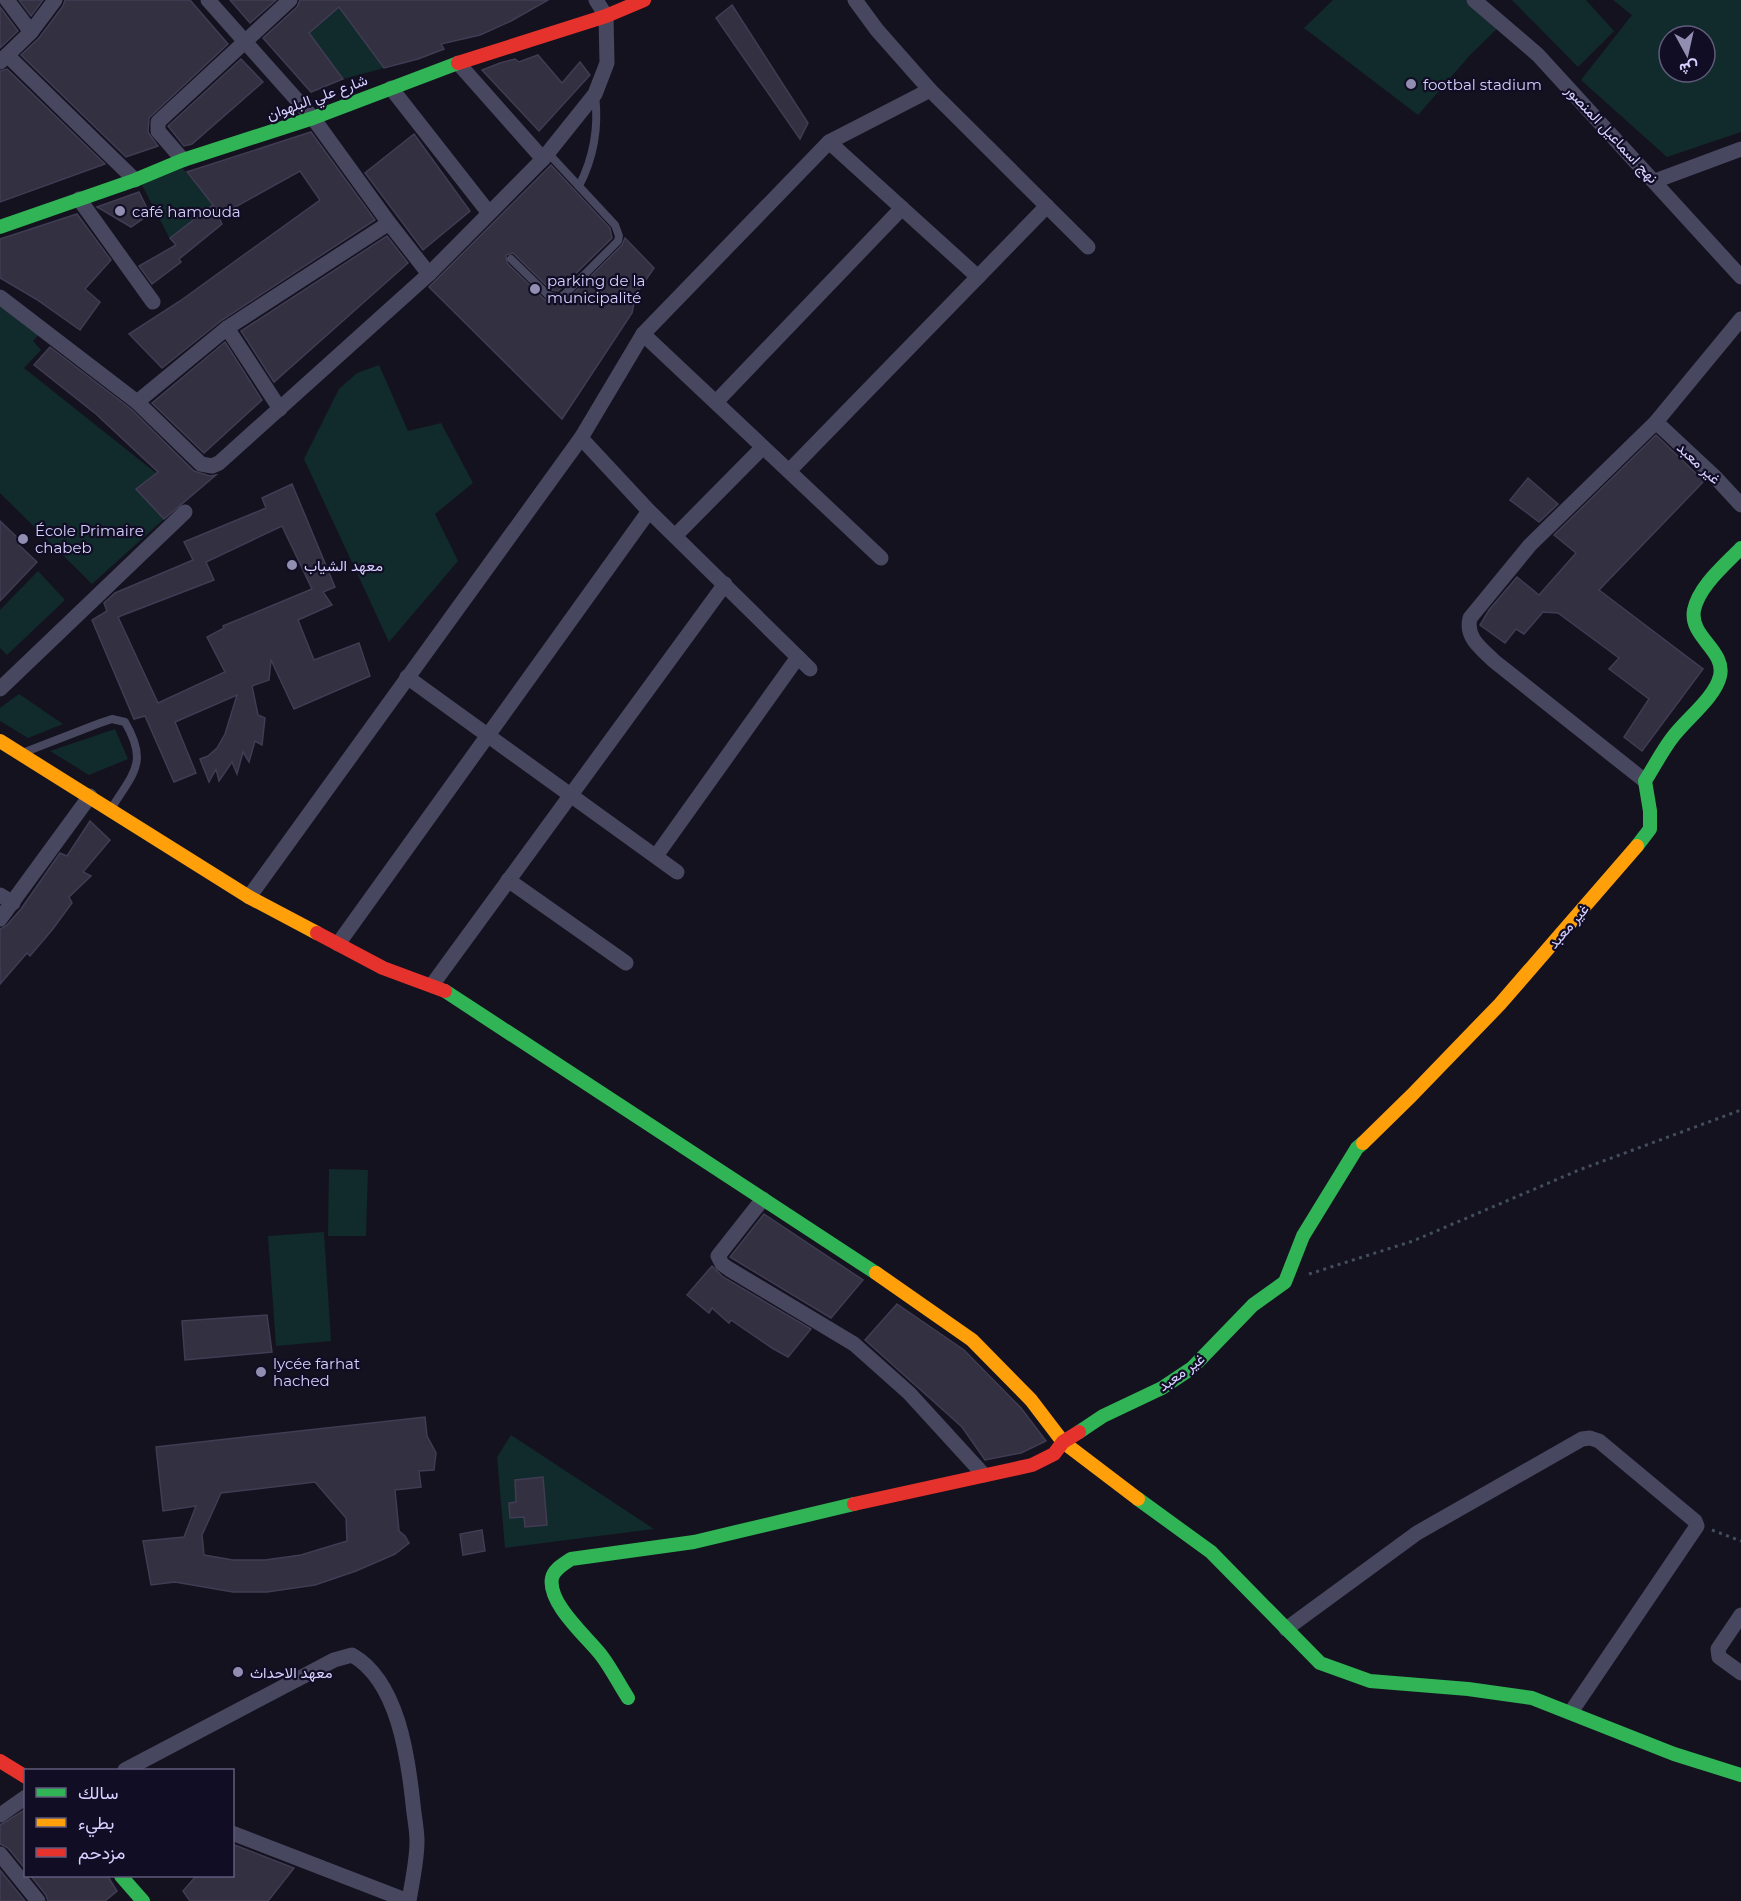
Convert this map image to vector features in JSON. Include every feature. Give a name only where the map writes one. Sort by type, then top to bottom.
[{"type":"street","points":[[7,0],[31,32]]},
{"type":"street","points":[[55,0],[31,32],[4,59],[135,180]]},
{"type":"street","points":[[208,0],[313,118],[429,274]]},
{"type":"street","points":[[183,160],[158,131],[158,122],[290,0]]},
{"type":"street","points":[[2,303],[137,402],[201,464],[212,466],[219,464],[429,274],[545,156],[595,93],[607,63],[606,16],[596,0]]},
{"type":"street","name":"شارع علي البلهوان","points":[[0,227],[135,180],[183,160],[313,118],[458,63],[606,16],[644,0]]},
{"type":"street","points":[[855,0],[877,30],[930,90],[1088,247]]},
{"type":"street","name":"نهج اسماعيل المنصور","points":[[1474,0],[1538,55],[1741,277]]},
{"type":"street","points":[[458,63],[545,156]]},
{"type":"street","points":[[391,88],[489,213]]},
{"type":"street","points":[[249,897],[581,438],[643,334],[829,142],[930,90]]},
{"type":"street","points":[[829,142],[978,277]]},
{"type":"street","points":[[1655,181],[1741,149]]},
{"type":"street","points":[[79,199],[153,302]]},
{"type":"street","points":[[789,471],[1047,206]]},
{"type":"street","points":[[716,402],[902,208]]},
{"type":"street","points":[[137,402],[227,328],[389,223]]},
{"type":"street","points":[[1741,319],[1656,422],[1530,545],[1470,618],[1469,631],[1475,642],[1494,661],[1645,781],[1671,738],[1717,686],[1721,678],[1719,659],[1696,627],[1693,614],[1698,600],[1741,548]]},
{"type":"street","points":[[227,328],[280,409]]},
{"type":"street","points":[[643,334],[881,558]]},
{"type":"street","name":"غير معبد","points":[[1656,422],[1716,478],[1741,505]]},
{"type":"street","points":[[581,438],[649,511],[810,669]]},
{"type":"street","points":[[675,536],[763,447]]},
{"type":"street","points":[[338,944],[649,511]]},
{"type":"street","points":[[0,688],[184,512]]},
{"type":"street","points":[[432,985],[725,584]]},
{"type":"street","points":[[656,856],[798,657]]},
{"type":"street","points":[[407,678],[678,872]]},
{"type":"street","points":[[0,741],[249,897],[383,969],[432,985],[455,996],[845,1252],[972,1340],[1031,1400],[1063,1442],[1211,1552],[1320,1663],[1370,1681],[1468,1689],[1532,1698],[1674,1754],[1741,1775]]},
{"type":"street","name":"غير معبد","points":[[628,1698],[601,1655],[560,1608],[555,1599],[552,1578],[562,1564],[571,1559],[694,1542],[1010,1471],[1046,1460],[1063,1442],[1103,1416],[1162,1388],[1192,1368],[1253,1305],[1285,1282],[1303,1236],[1357,1148],[1500,1004],[1627,859],[1650,828],[1645,781]]},
{"type":"street","points":[[0,919],[6,899],[90,796]]},
{"type":"street","points":[[508,880],[626,963]]},
{"type":"street","points":[[763,1199],[718,1256],[719,1260],[729,1269],[854,1344],[909,1394],[984,1475]]},
{"type":"street","points":[[1286,1629],[1417,1533],[1582,1439],[1590,1438],[1599,1441],[1695,1521],[1697,1526],[1571,1712]]},
{"type":"street","points":[[1741,1615],[1718,1649],[1719,1657],[1741,1673]]},
{"type":"street","points":[[127,1769],[334,1660],[352,1655],[363,1661],[380,1681],[401,1730],[408,1760],[417,1842],[409,1901],[234,1834]]},
{"type":"street","points":[[0,1761],[24,1776]]},
{"type":"street","points":[[0,1815],[24,1798]]},
{"type":"street","points":[[0,1854],[39,1901]]},
{"type":"street","points":[[123,1877],[143,1901]]},
{"type":"lane","points":[[579,186],[593,148],[597,121],[595,93]]},
{"type":"lane","points":[[511,259],[548,295],[555,298],[566,294],[615,246],[619,236],[618,230],[579,186],[545,156]]},
{"type":"lane","points":[[21,754],[112,719],[125,723],[134,738],[138,753],[137,766],[111,809]]},
{"type":"path","points":[[1285,1282],[1413,1242],[1580,1170],[1741,1110]]},
{"type":"path","points":[[1697,1526],[1741,1541]]},
{"type":"green space","name":"footbal stadium","points":[[1333,0],[1474,0],[1502,24],[1471,54],[1418,115],[1304,28]]},
{"type":"green space","name":"footbal stadium","points":[[1512,0],[1586,0],[1614,31],[1578,67]]},
{"type":"green space","points":[[1613,0],[1741,0],[1741,132],[1667,157],[1581,80],[1632,15]]},
{"type":"green space","points":[[339,7],[384,68],[343,79],[309,33]]},
{"type":"green space","points":[[180,165],[213,205],[170,239],[142,185]]},
{"type":"green space","points":[[0,301],[42,331],[33,341],[41,350],[24,368],[156,473],[136,489],[164,519],[92,584],[0,493]]},
{"type":"green space","points":[[379,365],[408,431],[441,423],[473,483],[435,514],[458,561],[389,642],[304,459],[339,389],[357,373]]},
{"type":"green space","points":[[38,571],[65,600],[7,655],[0,648],[0,610]]},
{"type":"green space","points":[[19,694],[63,724],[28,738],[0,721],[0,708]]},
{"type":"green space","points":[[115,729],[128,759],[89,775],[50,751]]},
{"type":"green space","points":[[329,1169],[368,1170],[366,1236],[328,1236]]},
{"type":"green space","points":[[324,1232],[331,1341],[276,1346],[268,1236]]},
{"type":"green space","points":[[511,1435],[654,1529],[505,1548],[497,1457]]},
{"type":"building","points":[[19,0],[43,0],[31,16]]},
{"type":"building","points":[[65,0],[190,0],[228,44],[149,118],[148,132],[158,146],[126,157],[21,55],[39,38]]},
{"type":"building","points":[[230,0],[276,0],[250,23]]},
{"type":"building","points":[[300,0],[548,0],[480,35],[441,44],[444,49],[384,68],[339,7],[309,33],[343,79],[311,92],[263,38],[297,7]]},
{"type":"building","points":[[732,5],[808,123],[800,139],[716,18]]},
{"type":"building","points":[[0,7],[18,31],[0,48]]},
{"type":"building","points":[[538,55],[562,83],[580,62],[590,75],[539,131],[482,70],[500,63],[515,59],[519,62]]},
{"type":"building","points":[[241,59],[263,82],[192,144],[184,146],[168,126]]},
{"type":"building","points":[[7,69],[105,164],[0,202],[0,71]]},
{"type":"building","points":[[311,132],[375,220],[222,320],[162,368],[129,334],[180,301],[320,200],[300,171],[221,215],[187,172]]},
{"type":"building","points":[[414,134],[470,211],[423,250],[365,173]]},
{"type":"building","name":"parking de la municipalité","points":[[551,165],[610,228],[612,238],[558,291],[551,290],[513,253],[506,255],[507,263],[544,299],[559,304],[569,298],[622,245],[625,238],[654,268],[636,294],[632,313],[562,419],[429,287]]},
{"type":"building","name":"café hamouda","points":[[139,192],[150,214],[131,227],[97,207]]},
{"type":"building","points":[[213,205],[222,224],[179,259],[181,262],[152,284],[139,266],[176,245],[170,238]]},
{"type":"building","points":[[77,214],[111,260],[85,289],[100,302],[80,330],[36,299],[0,278],[0,239]]},
{"type":"building","points":[[387,236],[408,263],[274,382],[241,331]]},
{"type":"building","points":[[225,342],[262,400],[204,453],[152,403]]},
{"type":"building","points":[[50,347],[131,409],[194,471],[210,476],[216,475],[164,519],[136,489],[158,472],[96,414],[34,365]]},
{"type":"building","points":[[1656,435],[1704,481],[1599,590],[1703,669],[1642,751],[1624,737],[1649,699],[1609,669],[1619,658],[1558,613],[1543,612],[1524,634],[1516,629],[1505,643],[1480,625],[1489,610],[1517,577],[1539,595],[1576,553],[1554,535]]},
{"type":"building","points":[[1528,478],[1558,504],[1539,522],[1510,500]]},
{"type":"building","points":[[292,484],[335,587],[323,592],[332,605],[298,620],[314,660],[359,643],[370,676],[294,709],[271,660],[269,680],[252,686],[258,715],[265,718],[262,745],[255,741],[249,762],[243,752],[237,774],[232,762],[219,781],[216,769],[209,782],[200,759],[208,756],[217,748],[225,734],[237,695],[175,722],[196,773],[174,782],[145,716],[134,719],[92,620],[107,611],[104,603],[115,593],[193,560],[184,542],[266,508],[262,498]],"holes":[[[282,526],[312,589],[223,626],[224,628],[207,637],[225,672],[158,703],[118,617],[214,580],[206,562]]]},
{"type":"building","points":[[0,521],[22,542],[19,545],[37,562],[0,601]]},
{"type":"building","points":[[90,821],[110,840],[83,872],[91,876],[69,897],[72,903],[52,930],[30,956],[27,953],[0,984],[0,929],[7,925],[21,909],[60,853],[67,856]]},
{"type":"building","points":[[764,1214],[863,1280],[831,1318],[730,1257]]},
{"type":"building","points":[[712,1266],[723,1277],[811,1329],[788,1357],[731,1320],[729,1323],[712,1308],[709,1313],[687,1295]]},
{"type":"building","points":[[897,1304],[964,1350],[1021,1408],[1046,1441],[1021,1453],[985,1460],[962,1427],[865,1340]]},
{"type":"building","points":[[267,1315],[272,1352],[185,1360],[182,1321]]},
{"type":"building","points":[[425,1417],[427,1436],[436,1453],[434,1470],[419,1471],[421,1487],[395,1490],[399,1531],[409,1543],[395,1554],[315,1585],[267,1592],[233,1592],[175,1582],[151,1585],[143,1541],[184,1537],[196,1506],[163,1511],[156,1447]],"holes":[[[315,1482],[346,1518],[347,1541],[301,1555],[265,1560],[233,1560],[204,1555],[202,1535],[221,1493]]]},
{"type":"building","points":[[543,1477],[547,1525],[525,1527],[524,1517],[510,1518],[509,1503],[516,1502],[515,1480]]},
{"type":"building","points":[[482,1530],[485,1551],[463,1555],[460,1534]]},
{"type":"building","points":[[24,1810],[24,1868],[8,1848],[0,1844],[0,1825]]},
{"type":"building","points":[[234,1845],[294,1868],[268,1901],[190,1901],[183,1891],[195,1877],[234,1877]]},
{"type":"building","points":[[0,1870],[25,1901],[0,1901]]},
{"type":"building","points":[[32,1877],[108,1877],[117,1891],[105,1901],[48,1901]]},
{"type":"traffic: fast","points":[[0,227],[135,180],[183,160],[313,118],[458,63]]},
{"type":"traffic: fast","points":[[1637,846],[1650,829],[1650,811],[1645,781],[1672,738],[1706,701],[1720,676],[1718,659],[1694,620],[1697,601],[1713,576],[1741,548]]},
{"type":"traffic: fast","points":[[445,991],[876,1273]]},
{"type":"traffic: fast","points":[[1079,1432],[1103,1416],[1162,1388],[1192,1368],[1253,1305],[1285,1282],[1303,1236],[1357,1148],[1363,1143]]},
{"type":"traffic: fast","points":[[1138,1499],[1211,1552],[1320,1663],[1370,1681],[1468,1689],[1532,1698],[1674,1754],[1741,1775]]},
{"type":"traffic: fast","points":[[628,1698],[605,1660],[569,1619],[556,1598],[552,1588],[552,1578],[560,1567],[571,1559],[694,1542],[854,1504]]},
{"type":"traffic: fast","points":[[122,1877],[143,1901]]},
{"type":"traffic: slow","points":[[0,741],[249,897],[317,933]]},
{"type":"traffic: slow","points":[[1363,1143],[1500,1004],[1637,846]]},
{"type":"traffic: slow","points":[[876,1273],[972,1340],[1031,1400],[1063,1442],[1138,1499]]},
{"type":"traffic: jam","points":[[458,63],[606,16],[644,0]]},
{"type":"traffic: jam","points":[[317,933],[383,968],[445,991]]},
{"type":"traffic: jam","points":[[854,1504],[1032,1465],[1054,1454],[1063,1442],[1079,1432]]},
{"type":"traffic: jam","points":[[0,1761],[24,1776]]},
{"type":"place","name":"footbal stadium","points":[[1411,84]]},
{"type":"place","name":"café hamouda","points":[[120,211]]},
{"type":"place","name":"parking de la municipalité","points":[[535,289]]},
{"type":"place","name":"École Primaire chabeb","points":[[23,539]]},
{"type":"place","name":"معهد الشياب","points":[[292,565]]},
{"type":"place","name":"lycée farhat hached","points":[[261,1372]]},
{"type":"place","name":"معهد الاحداث","points":[[238,1672]]}]
